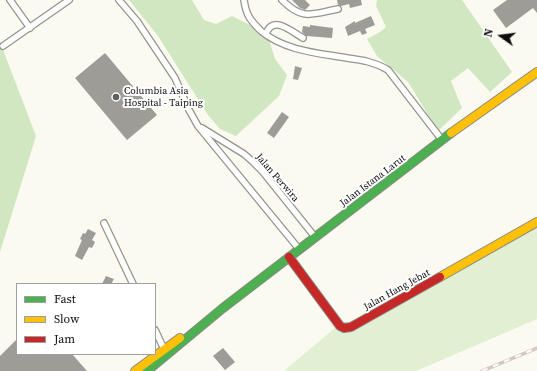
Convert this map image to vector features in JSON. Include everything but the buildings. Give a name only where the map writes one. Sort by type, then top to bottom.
[{"type":"main road","name":"Jalan Istana Larut","points":[[147,371],[223,308],[299,249],[442,140],[537,72]]},
{"type":"main road","name":"Jalan Hang Jebat","points":[[289,257],[340,326],[344,328],[350,327],[537,222]]},
{"type":"main road","name":"Jalan Istana Larut","points":[[156,355],[223,308]]},
{"type":"main road","name":"Jalan Istana Larut","points":[[134,371],[156,355]]},
{"type":"street","points":[[10,0],[30,28]]},
{"type":"street","points":[[3,46],[69,0]]},
{"type":"street","name":"Jalan Perwira","points":[[119,0],[140,25],[175,78],[189,110],[198,126],[299,249]]},
{"type":"street","points":[[244,0],[246,12],[254,24],[266,34],[287,46],[314,53],[366,61],[388,70],[442,140]]},
{"type":"street","points":[[282,0],[300,14],[338,10]]},
{"type":"street","points":[[266,34],[268,28],[272,25],[278,25],[303,38]]},
{"type":"street","name":"Jalan Perwira","points":[[198,126],[244,154],[252,161],[263,172],[315,237]]},
{"type":"street","points":[[104,223],[133,283]]},
{"type":"street","points":[[156,332],[164,349]]},
{"type":"green space","points":[[129,0],[192,0],[204,20],[216,24],[232,16],[250,25],[269,39],[275,59],[287,75],[279,96],[236,136],[220,129],[208,115],[158,36]]},
{"type":"green space","points":[[377,0],[462,0],[512,72],[490,92],[468,68],[451,81],[462,108],[438,131],[408,82],[377,56],[367,39],[386,27],[376,6]]},
{"type":"green space","points":[[0,42],[36,136],[0,252]]},
{"type":"green space","points":[[537,224],[537,319],[416,371],[285,370],[336,327],[340,330],[349,330]]},
{"type":"railway","points":[[482,371],[537,348]]},
{"type":"traffic: fast","points":[[147,371],[223,308],[451,133]]},
{"type":"traffic: slow","points":[[451,133],[537,72]]},
{"type":"traffic: slow","points":[[440,277],[537,222]]},
{"type":"traffic: slow","points":[[135,371],[180,338]]},
{"type":"traffic: jam","points":[[289,257],[340,326],[344,328],[351,327],[440,277]]},
{"type":"place","name":"Columbia Asia Hospital - Taiping","points":[[116,97]]}]
